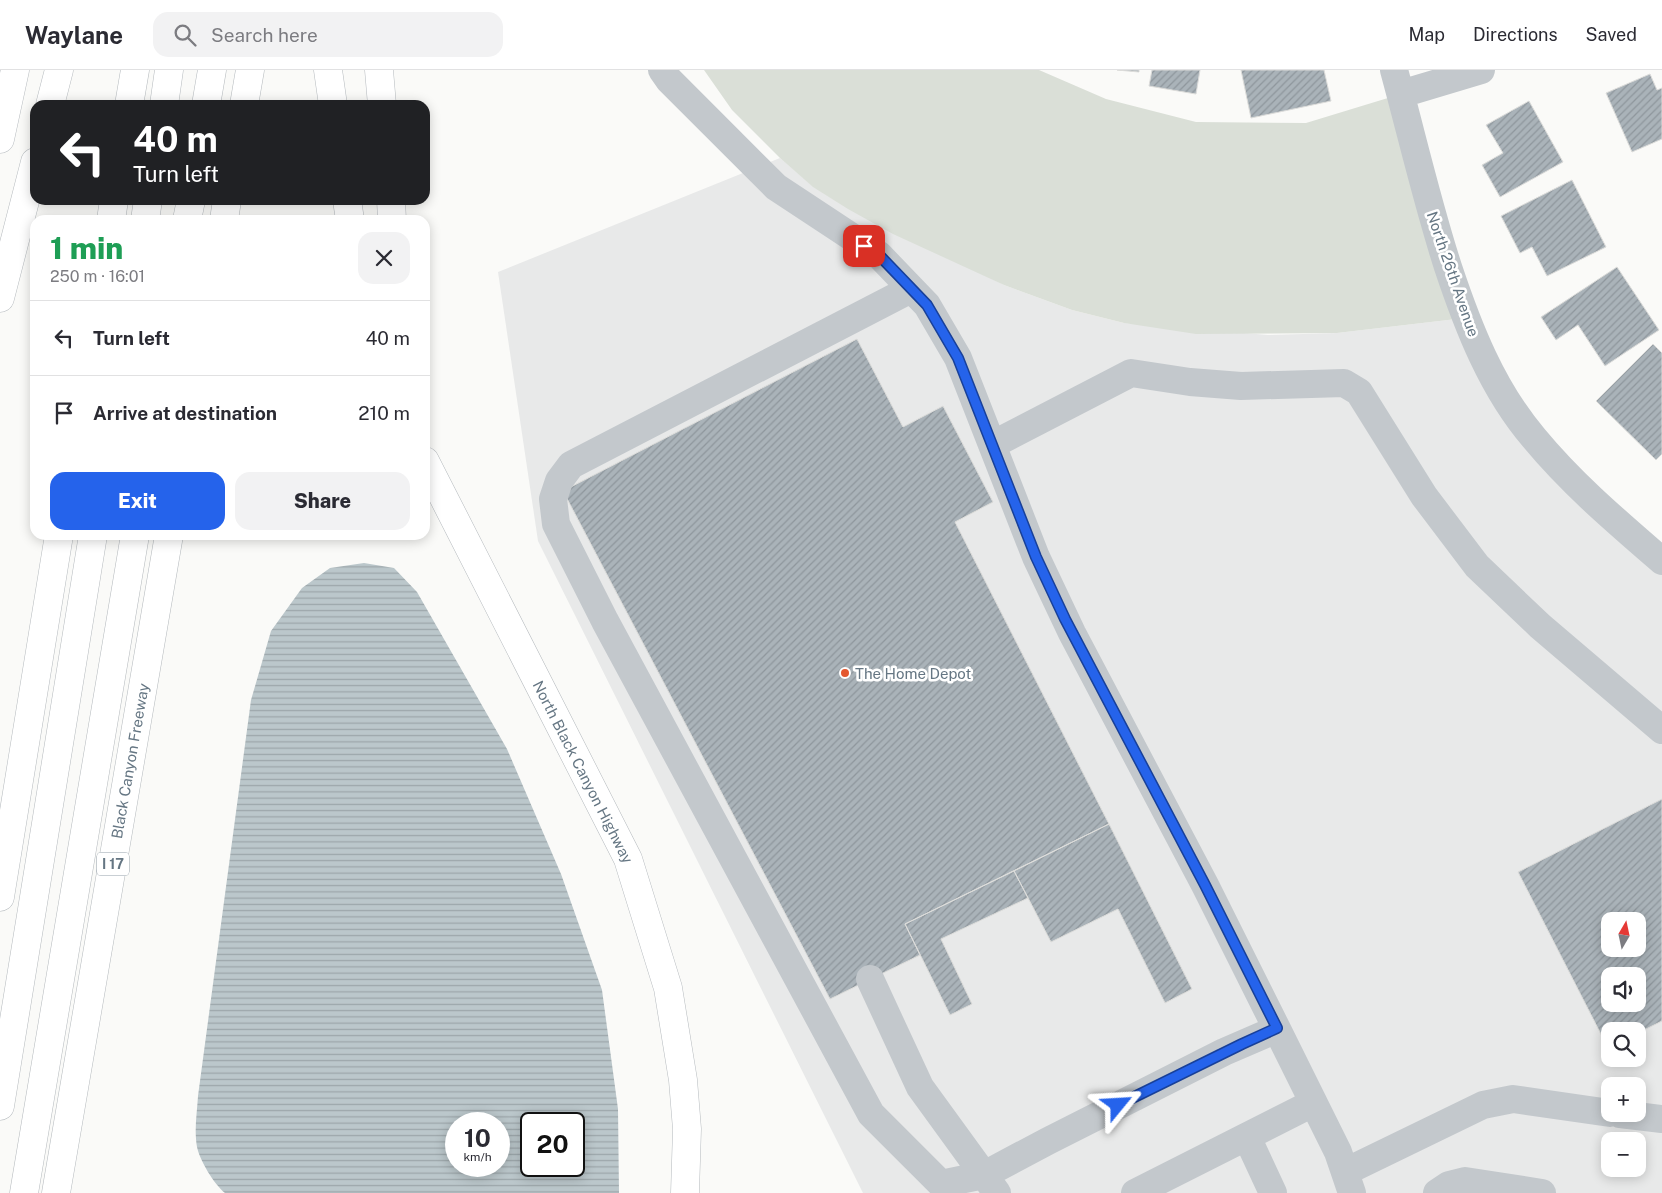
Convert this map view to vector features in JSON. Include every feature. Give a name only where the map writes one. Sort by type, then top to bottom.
[{"type":"main road","points":[[0,139],[15,70]]},
{"type":"main road","points":[[51,100],[59,70]]},
{"type":"main road","points":[[130,100],[135,70]]},
{"type":"main road","points":[[165,100],[169,70]]},
{"type":"main road","points":[[207,100],[212,70]]},
{"type":"main road","points":[[245,100],[250,70]]},
{"type":"main road","points":[[328,70],[332,100]]},
{"type":"main road","points":[[379,70],[382,100]]},
{"type":"main road","points":[[0,298],[30,181]]},
{"type":"main road","name":"North Black Canyon Highway","points":[[430,471],[628,859],[670,997],[683,1080],[686,1120],[685,1193]]},
{"type":"main road","points":[[0,897],[58,540]]},
{"type":"main road","points":[[0,1106],[92,540]]},
{"type":"main road","points":[[24,1193],[134,540]]},
{"type":"main road","name":"Black Canyon Freeway","points":[[56,1193],[168,540]]},
{"type":"street","points":[[662,70],[669,80],[776,187],[879,255],[927,305],[958,358],[1036,557],[1072,633],[1205,885],[1338,1152],[1349,1183],[1483,1105],[1513,1099],[1601,1112]]},
{"type":"street","points":[[1398,82],[1481,70]]},
{"type":"street","name":"North 26th Avenue","points":[[1398,82],[1432,217],[1465,318],[1499,388],[1533,437],[1574,483],[1657,547]]},
{"type":"street","points":[[911,289],[571,465],[559,481],[553,499],[556,524],[605,621],[871,1114],[942,1184],[991,1184],[1092,1118],[1277,1028]]},
{"type":"street","points":[[992,445],[1130,374],[1190,382],[1241,386],[1344,383],[1359,392],[1424,496],[1477,566],[1540,626],[1662,730]]},
{"type":"street","points":[[870,979],[920,1087],[991,1184]]},
{"type":"street","points":[[1135,1193],[1313,1103]]},
{"type":"street","points":[[1646,1117],[1662,1119]]},
{"type":"street","points":[[1247,1136],[1273,1193]]},
{"type":"street","points":[[1437,1193],[1449,1185],[1465,1182],[1542,1193]]},
{"type":"shaded area","points":[[704,70],[1039,70],[1106,99],[1196,122],[1306,123],[1401,94],[1465,318],[1337,333],[1196,334],[1124,323],[1072,310],[1004,285],[893,234],[813,187],[780,158],[732,110]]},
{"type":"shaded area","points":[[780,158],[814,187],[1004,285],[1072,310],[1124,323],[1268,335],[1337,333],[1465,318],[1499,388],[1662,561],[1662,1193],[863,1193],[538,541],[498,272]]},
{"type":"shaded area","points":[[364,563],[394,568],[417,592],[507,749],[561,874],[602,990],[618,1109],[619,1193],[225,1193],[204,1165],[197,1147],[198,1096],[251,700],[271,631],[302,588],[330,568]]},
{"type":"building","points":[[1117,70],[1139,70],[1139,72]]},
{"type":"building","points":[[1152,70],[1200,70],[1196,94],[1149,86]]},
{"type":"building","points":[[1241,70],[1324,70],[1331,101],[1251,118]]},
{"type":"building","points":[[1650,74],[1657,90],[1662,88],[1662,139],[1632,152],[1606,93]]},
{"type":"building","points":[[1529,101],[1563,162],[1500,197],[1482,165],[1503,153],[1486,125]]},
{"type":"building","points":[[1572,180],[1606,247],[1547,276],[1532,247],[1520,253],[1501,216]]},
{"type":"building","points":[[1617,267],[1659,330],[1605,366],[1578,325],[1556,340],[1541,317]]},
{"type":"building","name":"The Home Depot","points":[[857,339],[903,427],[943,406],[993,502],[955,522],[1109,824],[905,924],[920,955],[830,999],[563,491]]},
{"type":"building","points":[[1653,344],[1662,353],[1662,454],[1656,460],[1596,401]]},
{"type":"building","points":[[1662,799],[1662,1021],[1646,1029],[1646,1022],[1601,1022],[1601,1034],[1518,872]]},
{"type":"building","points":[[1109,824],[1192,989],[1165,1003],[1118,909],[1051,942],[1014,871]]},
{"type":"building","points":[[1014,871],[1028,898],[941,939],[972,1004],[950,1015],[905,924]]},
{"type":"place","name":"The Home Depot","points":[[845,673]]},
{"type":"route","points":[[864,246],[879,255],[927,305],[958,358],[1036,557],[1065,619],[1205,885],[1277,1028],[1118,1105]]}]
